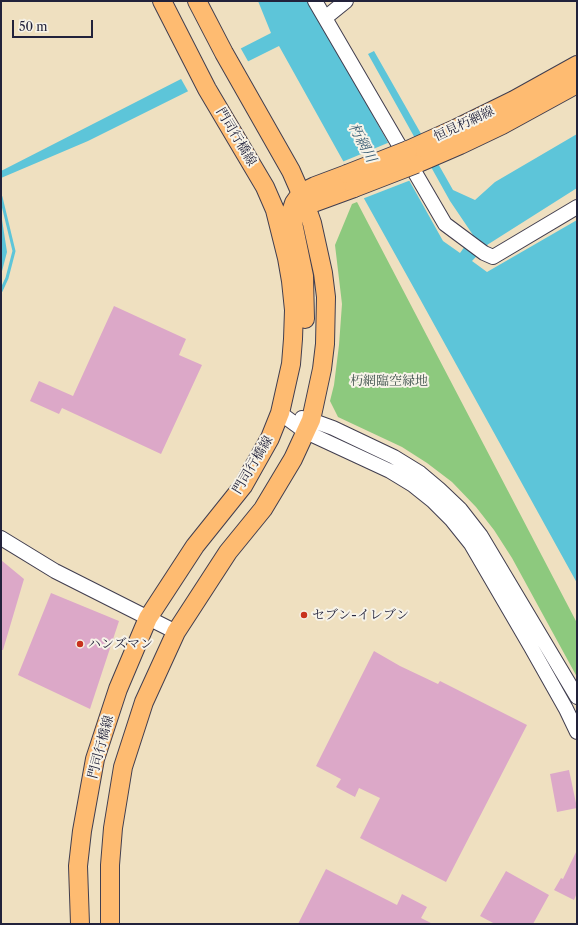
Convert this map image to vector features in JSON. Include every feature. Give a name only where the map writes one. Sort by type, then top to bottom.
[{"type":"main road","name":"門司行橋線","points":[[80,924],[78,866],[82,831],[95,759],[118,689],[148,618],[195,546],[243,486],[270,438],[280,413],[290,364],[293,338],[294,310],[291,281],[281,232],[274,210],[265,187],[207,89],[162,1]]},
{"type":"main road","name":"門司行橋線","points":[[110,924],[110,865],[112,828],[123,767],[144,702],[176,632],[228,552],[263,509],[293,458],[309,426],[322,369],[326,323],[323,273],[307,197],[236,76],[197,1]]},
{"type":"main road","name":"恒見朽網線","points":[[412,157],[458,128],[514,100],[577,65]]},
{"type":"main road","name":"恒見朽網線","points":[[307,197],[502,125],[577,84]]},
{"type":"main road","points":[[265,187],[277,198],[307,197]]},
{"type":"main road","points":[[280,413],[297,381],[301,366],[304,334],[304,276],[292,218],[292,210],[307,197]]},
{"type":"street","points":[[316,1],[445,224],[484,253],[493,257],[577,207]]},
{"type":"street","points":[[325,18],[346,1]]},
{"type":"street","points":[[280,413],[309,426],[413,485],[452,519],[471,544],[539,661],[577,732]]},
{"type":"street","points":[[309,426],[333,428],[394,457],[420,473],[460,509],[482,536],[577,697]]},
{"type":"street","points":[[1,538],[55,571],[176,632]]},
{"type":"green space","name":"朽網臨空緑地","points":[[357,202],[577,623],[577,677],[512,558],[494,530],[476,507],[452,482],[427,463],[402,447],[338,417],[330,401],[334,385],[339,345],[342,304],[335,245],[352,204]]},
{"type":"water","name":"朽網川","points":[[258,1],[309,1],[443,241],[460,253],[473,235],[450,201],[368,54],[374,51],[453,190],[475,200],[495,182],[577,134],[577,188],[487,245],[472,261],[487,272],[577,220],[577,583],[279,46],[88,141],[1,178],[1,171],[271,33]]},
{"type":"water","points":[[1,213],[7,252],[1,275]]},
{"type":"pier","points":[[240,47],[249,63],[189,93],[180,77]]},
{"type":"pier","points":[[390,142],[411,180],[362,199],[342,162]]},
{"type":"building","points":[[114,306],[186,339],[179,355],[202,365],[161,454],[62,408],[59,414],[30,401],[39,381],[73,396]]},
{"type":"building","points":[[1,560],[24,579],[3,650],[1,650]]},
{"type":"building","points":[[51,593],[119,621],[90,709],[18,675]]},
{"type":"building","points":[[374,651],[400,666],[438,684],[440,681],[527,725],[446,882],[360,838],[380,798],[359,788],[355,797],[336,787],[341,779],[316,766]]},
{"type":"building","points":[[569,770],[577,808],[557,812],[550,774]]},
{"type":"building","points":[[577,850],[577,893],[574,900],[554,890],[561,878],[563,879]]},
{"type":"building","points":[[326,869],[397,905],[402,894],[427,907],[421,918],[433,924],[298,924]]},
{"type":"building","points":[[506,871],[549,895],[533,924],[495,924],[480,916]]},
{"type":"waterway","points":[[1,197],[14,251],[7,278],[1,291]]},
{"type":"place","name":"セブン-イレブン","points":[[304,615]]},
{"type":"place","name":"ハンズマン","points":[[80,644]]}]
